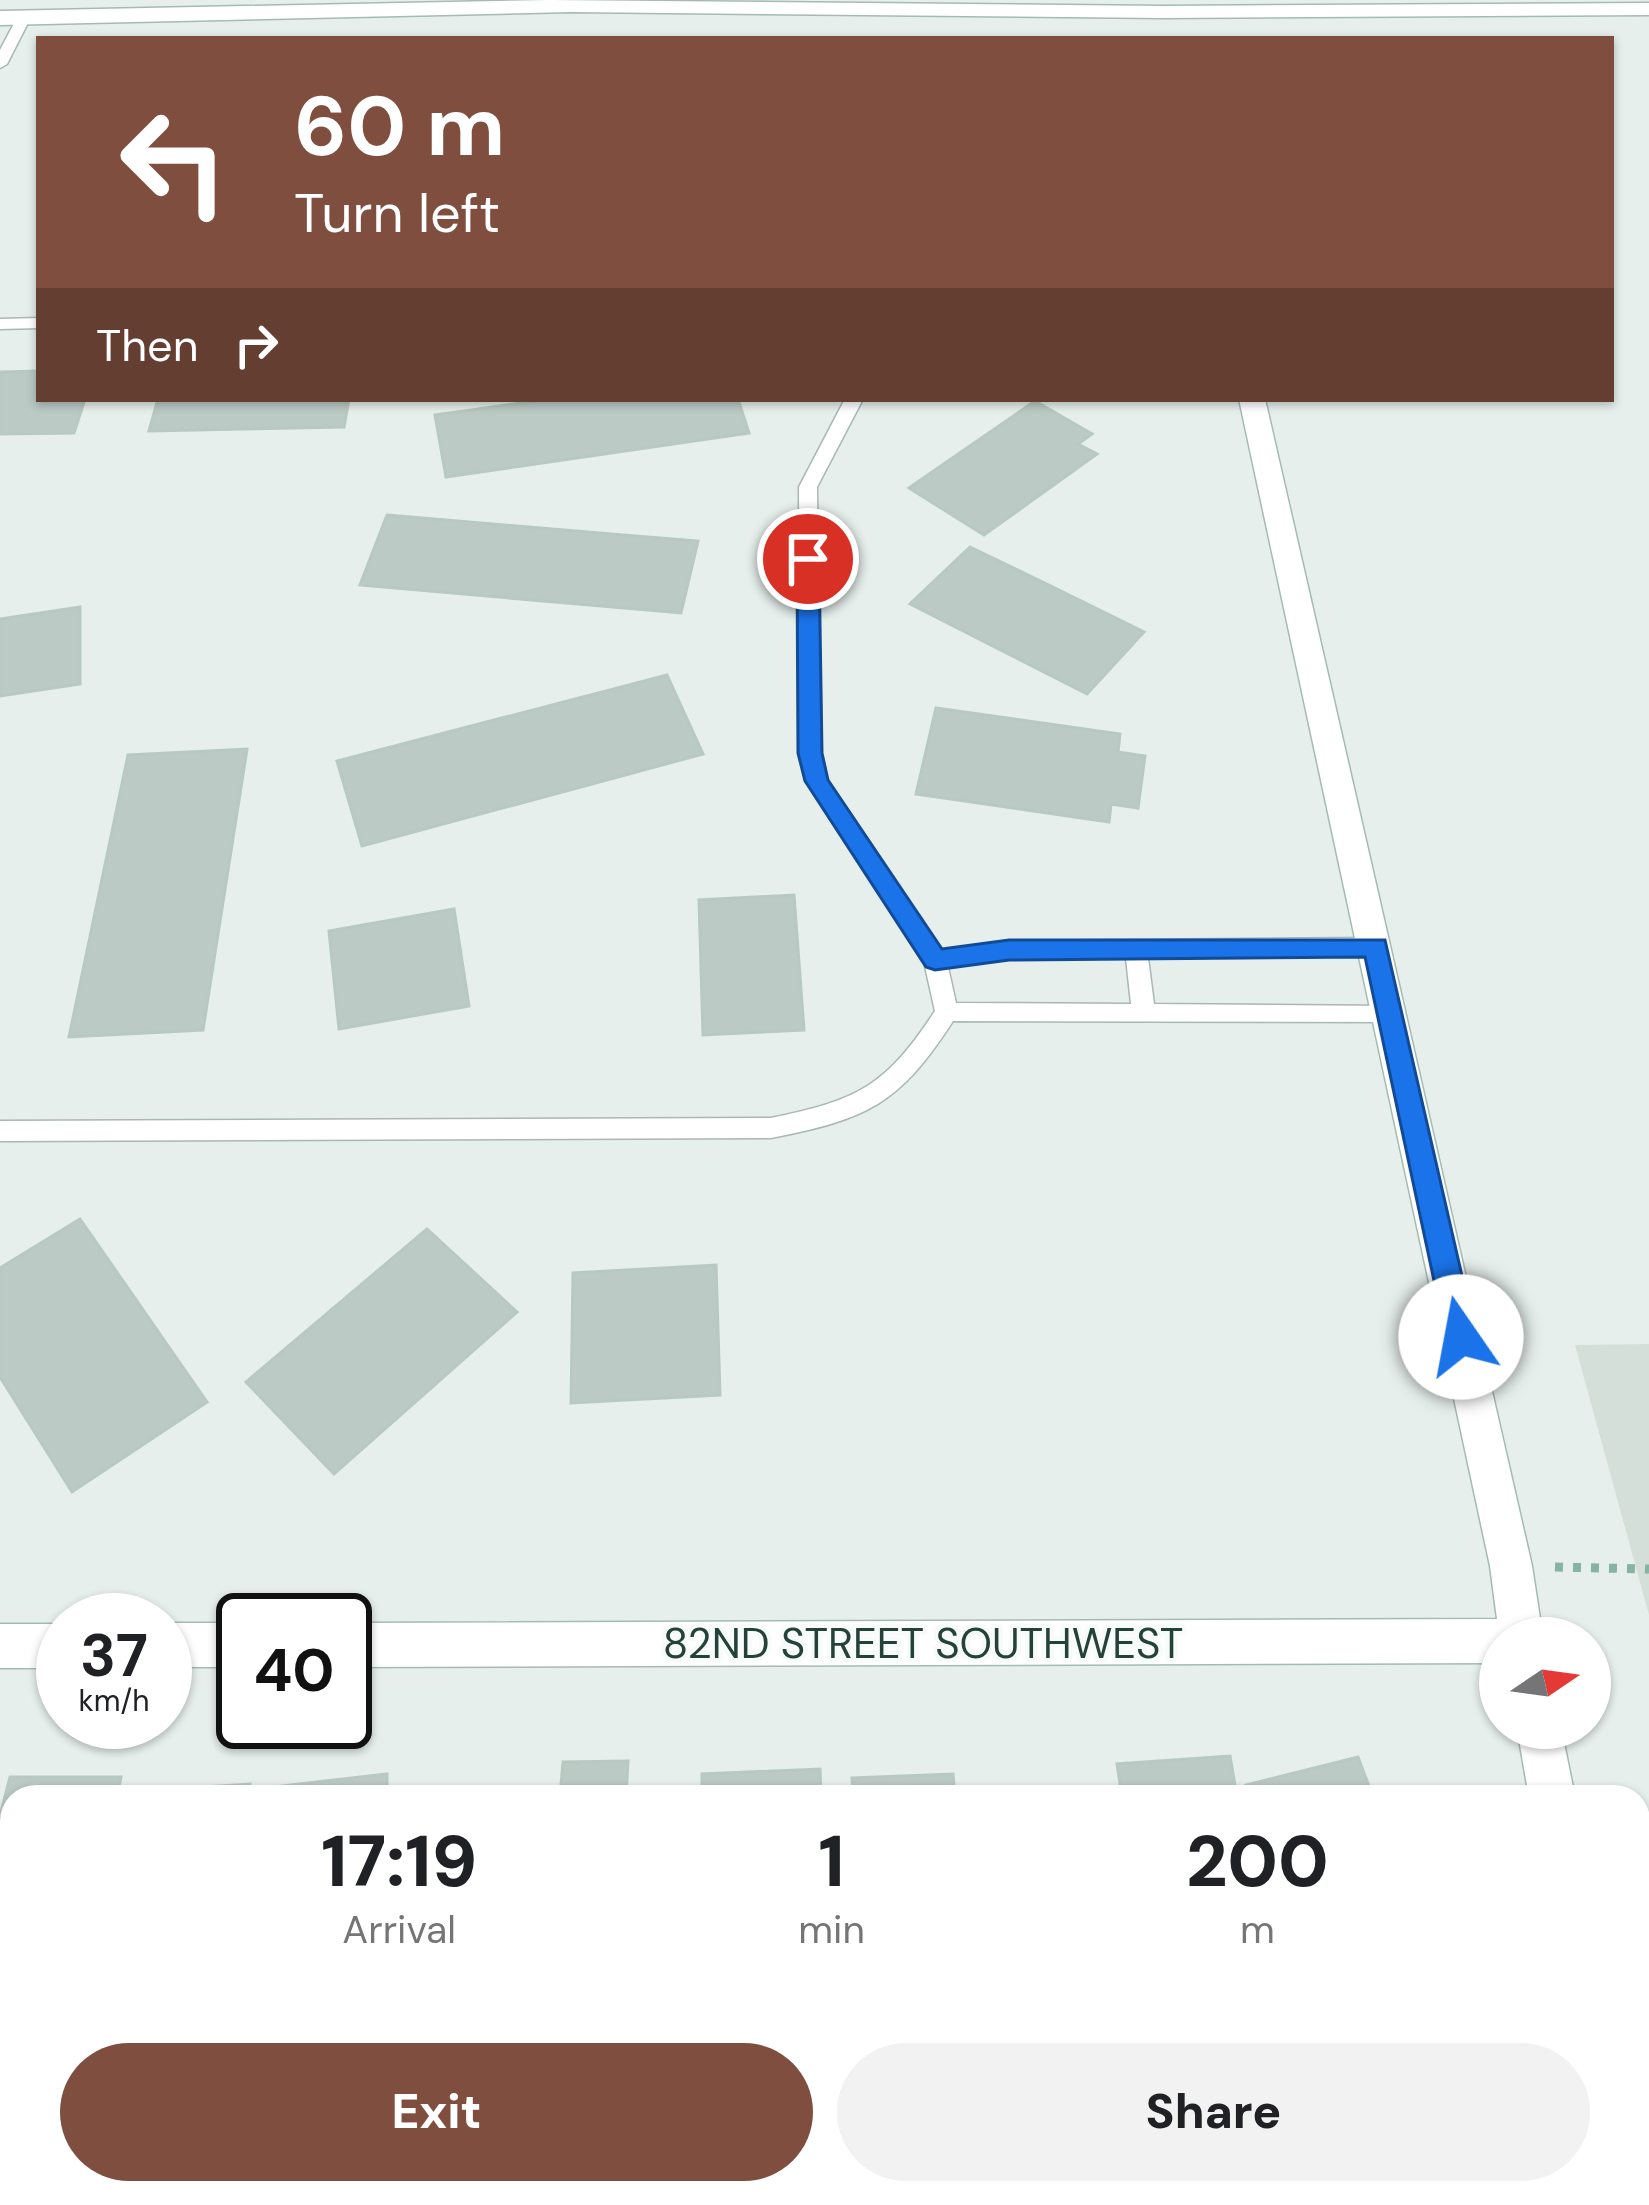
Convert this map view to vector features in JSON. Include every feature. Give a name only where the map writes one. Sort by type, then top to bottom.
[{"type":"street","points":[[12,18],[174,7],[1648,4]]},
{"type":"street","points":[[1163,6],[1170,36]]},
{"type":"street","points":[[1253,402],[1376,947],[1511,1566],[1518,1617]]},
{"type":"street","name":"82ND STREET SOUTHWEST","points":[[372,1645],[1479,1641]]},
{"type":"street","points":[[0,1646],[36,1646]]},
{"type":"street","points":[[1543,1749],[1550,1785]]},
{"type":"lane","points":[[0,64],[12,18]]},
{"type":"lane","points":[[0,324],[36,323]]},
{"type":"lane","points":[[0,1131],[771,1128],[841,1114],[901,1080],[947,1012],[935,960],[817,781],[810,753],[808,487],[852,402]]},
{"type":"lane","points":[[935,960],[1009,950],[1376,947]]},
{"type":"lane","points":[[1136,949],[1144,1014]]},
{"type":"lane","points":[[947,1012],[1391,1016]]},
{"type":"path","points":[[1511,1566],[1649,1569]]},
{"type":"shaded area","points":[[1649,1344],[1649,1615],[1575,1345]]},
{"type":"building","points":[[36,371],[36,402],[84,402],[74,433],[0,434],[0,372]]},
{"type":"building","points":[[157,402],[348,402],[344,427],[149,431]]},
{"type":"building","points":[[528,402],[739,402],[749,433],[446,477],[435,415]]},
{"type":"building","points":[[1034,402],[1092,434],[1078,444],[1097,454],[984,535],[909,488]]},
{"type":"building","points":[[387,515],[698,541],[681,613],[360,585]]},
{"type":"building","points":[[970,547],[1144,632],[1087,694],[910,604]]},
{"type":"building","points":[[80,607],[80,684],[0,696],[0,619]]},
{"type":"building","points":[[667,675],[703,754],[362,846],[337,761]]},
{"type":"building","points":[[936,708],[1120,734],[1118,752],[1145,756],[1138,808],[1111,804],[1109,822],[916,794]]},
{"type":"building","points":[[247,749],[203,1030],[69,1037],[128,755]]},
{"type":"building","points":[[794,895],[804,1030],[703,1035],[699,900]]},
{"type":"building","points":[[454,909],[469,1006],[339,1029],[329,931]]},
{"type":"building","points":[[80,1219],[207,1402],[72,1492],[0,1377],[0,1268]]},
{"type":"building","points":[[427,1229],[517,1312],[334,1474],[246,1382]]},
{"type":"building","points":[[716,1265],[720,1395],[571,1403],[573,1273]]},
{"type":"building","points":[[1230,1756],[1235,1785],[1120,1785],[1117,1764]]},
{"type":"building","points":[[1358,1757],[1368,1785],[1246,1785]]},
{"type":"building","points":[[628,1761],[627,1785],[561,1785],[563,1762]]},
{"type":"building","points":[[820,1769],[821,1785],[702,1785],[702,1774]]},
{"type":"building","points":[[387,1774],[387,1785],[290,1785]]},
{"type":"building","points":[[953,1774],[954,1785],[852,1785],[852,1778]]},
{"type":"building","points":[[10,1777],[121,1777],[119,1785],[8,1785]]},
{"type":"route","points":[[808,559],[810,753],[817,781],[935,960],[1009,950],[1376,947],[1461,1337]]}]
